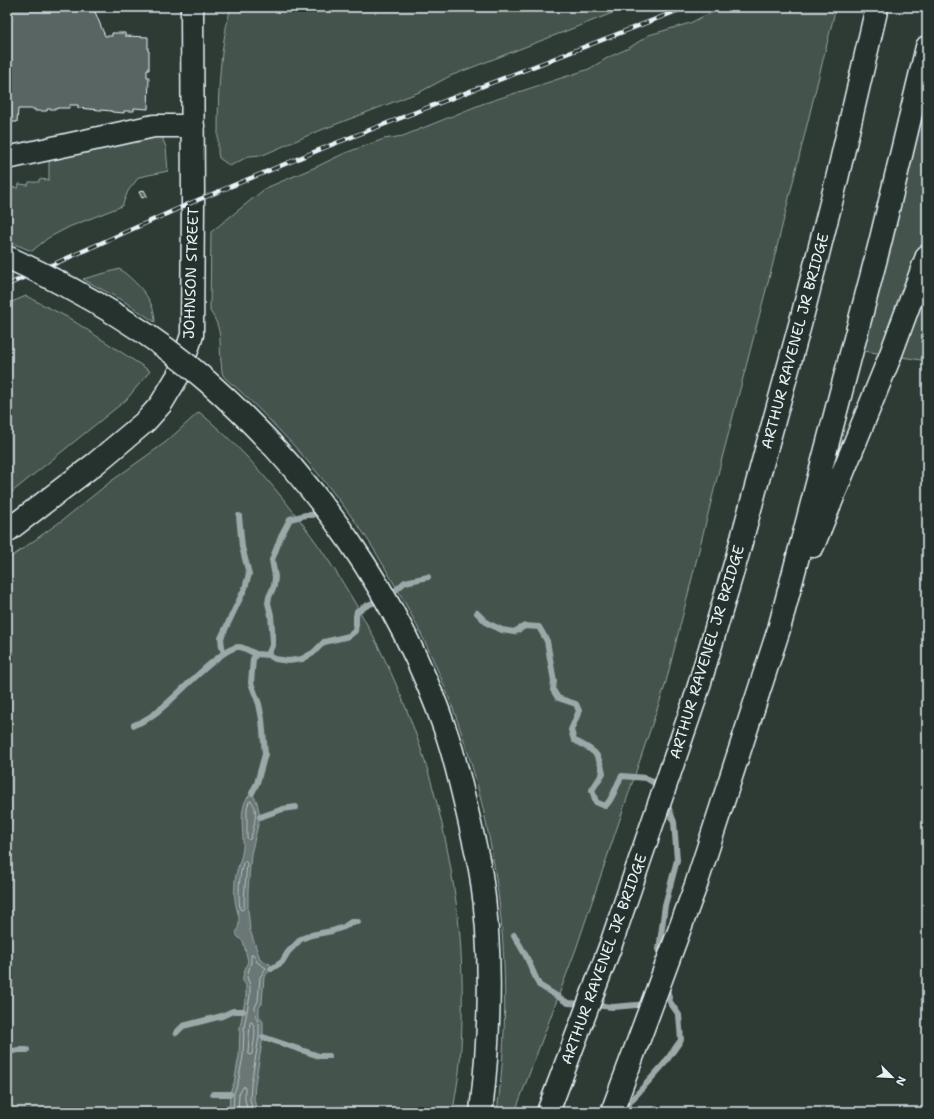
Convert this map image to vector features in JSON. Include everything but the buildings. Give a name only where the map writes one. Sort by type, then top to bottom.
[{"type":"main road","name":"JOHNSON STREET","points":[[7,531],[96,463],[146,421],[161,404],[179,374],[192,335],[192,7]]},
{"type":"main road","name":"ARTHUR RAVENEL JR BRIDGE","points":[[548,1112],[610,947],[695,699],[739,549],[801,321],[836,183],[877,8]]},
{"type":"main road","points":[[612,1112],[696,884],[779,629],[880,243],[927,47]]},
{"type":"main road","points":[[7,158],[154,126],[193,126]]},
{"type":"main road","points":[[779,629],[889,359],[927,256]]},
{"type":"main road","points":[[7,257],[55,280],[116,315],[166,349],[207,381],[250,422],[297,471],[330,513],[359,554],[393,610],[422,671],[446,733],[465,804],[481,875],[488,938],[489,1005],[486,1069],[481,1112]]},
{"type":"shaded area","points":[[231,7],[628,7],[450,76],[422,91],[316,132],[263,155],[249,156],[230,166],[219,158],[218,134],[221,61],[223,43]]},
{"type":"shaded area","points":[[726,7],[836,7],[773,263],[665,686],[576,949],[515,1112],[497,1112],[504,1043],[504,974],[500,906],[489,837],[473,770],[452,705],[425,641],[392,580],[362,531],[302,455],[265,415],[223,375],[219,330],[210,311],[211,232],[266,188],[345,153],[384,139],[403,136],[482,104],[589,69],[609,57],[629,48],[649,35],[690,23]]},
{"type":"shaded area","points":[[927,57],[927,361],[852,349]]},
{"type":"shaded area","points":[[163,136],[166,147],[168,171],[139,177],[128,191],[122,206],[69,227],[48,238],[32,251],[7,241],[8,187],[18,188],[19,184],[28,185],[29,182],[39,182],[39,179],[49,180],[49,160]]},
{"type":"shaded area","points":[[120,269],[144,292],[152,306],[155,322],[125,302],[83,279]]},
{"type":"shaded area","points":[[26,296],[69,318],[150,371],[126,400],[7,496],[7,304]]},
{"type":"shaded area","points":[[199,412],[247,457],[285,501],[320,547],[351,596],[378,646],[402,698],[422,752],[438,807],[450,864],[460,937],[462,1031],[453,1112],[7,1112],[7,560],[64,519],[110,482],[166,442]]},
{"type":"water","points":[[252,793],[257,802],[260,817],[251,854],[248,891],[250,930],[260,959],[270,964],[271,969],[264,977],[262,1003],[259,1008],[259,1016],[263,1022],[263,1037],[255,1084],[254,1099],[257,1112],[229,1112],[230,1092],[234,1083],[239,1056],[240,1027],[246,995],[246,985],[243,981],[243,976],[248,961],[243,941],[236,933],[239,920],[235,902],[235,881],[243,848],[242,818],[244,804]]},
{"type":"waterway","points":[[268,655],[273,643],[271,615],[268,603],[274,586],[275,577],[272,560],[281,536],[290,519],[313,515]]},
{"type":"waterway","points":[[224,653],[221,638],[245,588],[249,574],[242,547],[239,516]]},
{"type":"waterway","points":[[252,793],[257,783],[265,754],[262,719],[259,704],[251,683],[253,659],[256,654],[268,655],[275,659],[289,661],[302,659],[313,653],[324,642],[349,636],[355,631],[357,611],[389,596],[405,582],[428,577]]},
{"type":"waterway","points":[[477,613],[487,623],[502,630],[514,632],[525,626],[539,627],[547,641],[554,681],[553,690],[558,698],[576,704],[579,711],[571,730],[574,740],[594,752],[597,755],[601,765],[603,773],[592,790],[596,802],[605,806],[622,776],[646,778],[661,787]]},
{"type":"waterway","points":[[134,725],[146,720],[156,713],[200,672],[222,654],[239,647],[256,654]]},
{"type":"waterway","points":[[661,960],[659,950],[665,905],[677,860],[674,822],[666,801]]},
{"type":"waterway","points":[[260,817],[283,809],[296,807]]},
{"type":"waterway","points":[[271,969],[282,962],[288,952],[301,939],[344,927],[351,922],[358,922]]},
{"type":"waterway","points":[[514,935],[526,956],[539,985],[568,1003],[584,1004]]},
{"type":"waterway","points":[[622,1111],[664,1064],[681,1040],[679,1015],[670,1002],[666,985]]},
{"type":"waterway","points":[[593,1005],[613,1007],[648,1004]]},
{"type":"waterway","points":[[176,1033],[183,1026],[222,1016],[233,1011],[243,1011]]},
{"type":"waterway","points":[[263,1037],[319,1056],[329,1056]]},
{"type":"waterway","points":[[7,1052],[27,1050]]},
{"type":"waterway","points":[[213,1094],[230,1094]]},
{"type":"railway","points":[[7,285],[193,202],[331,145],[687,7]]}]
